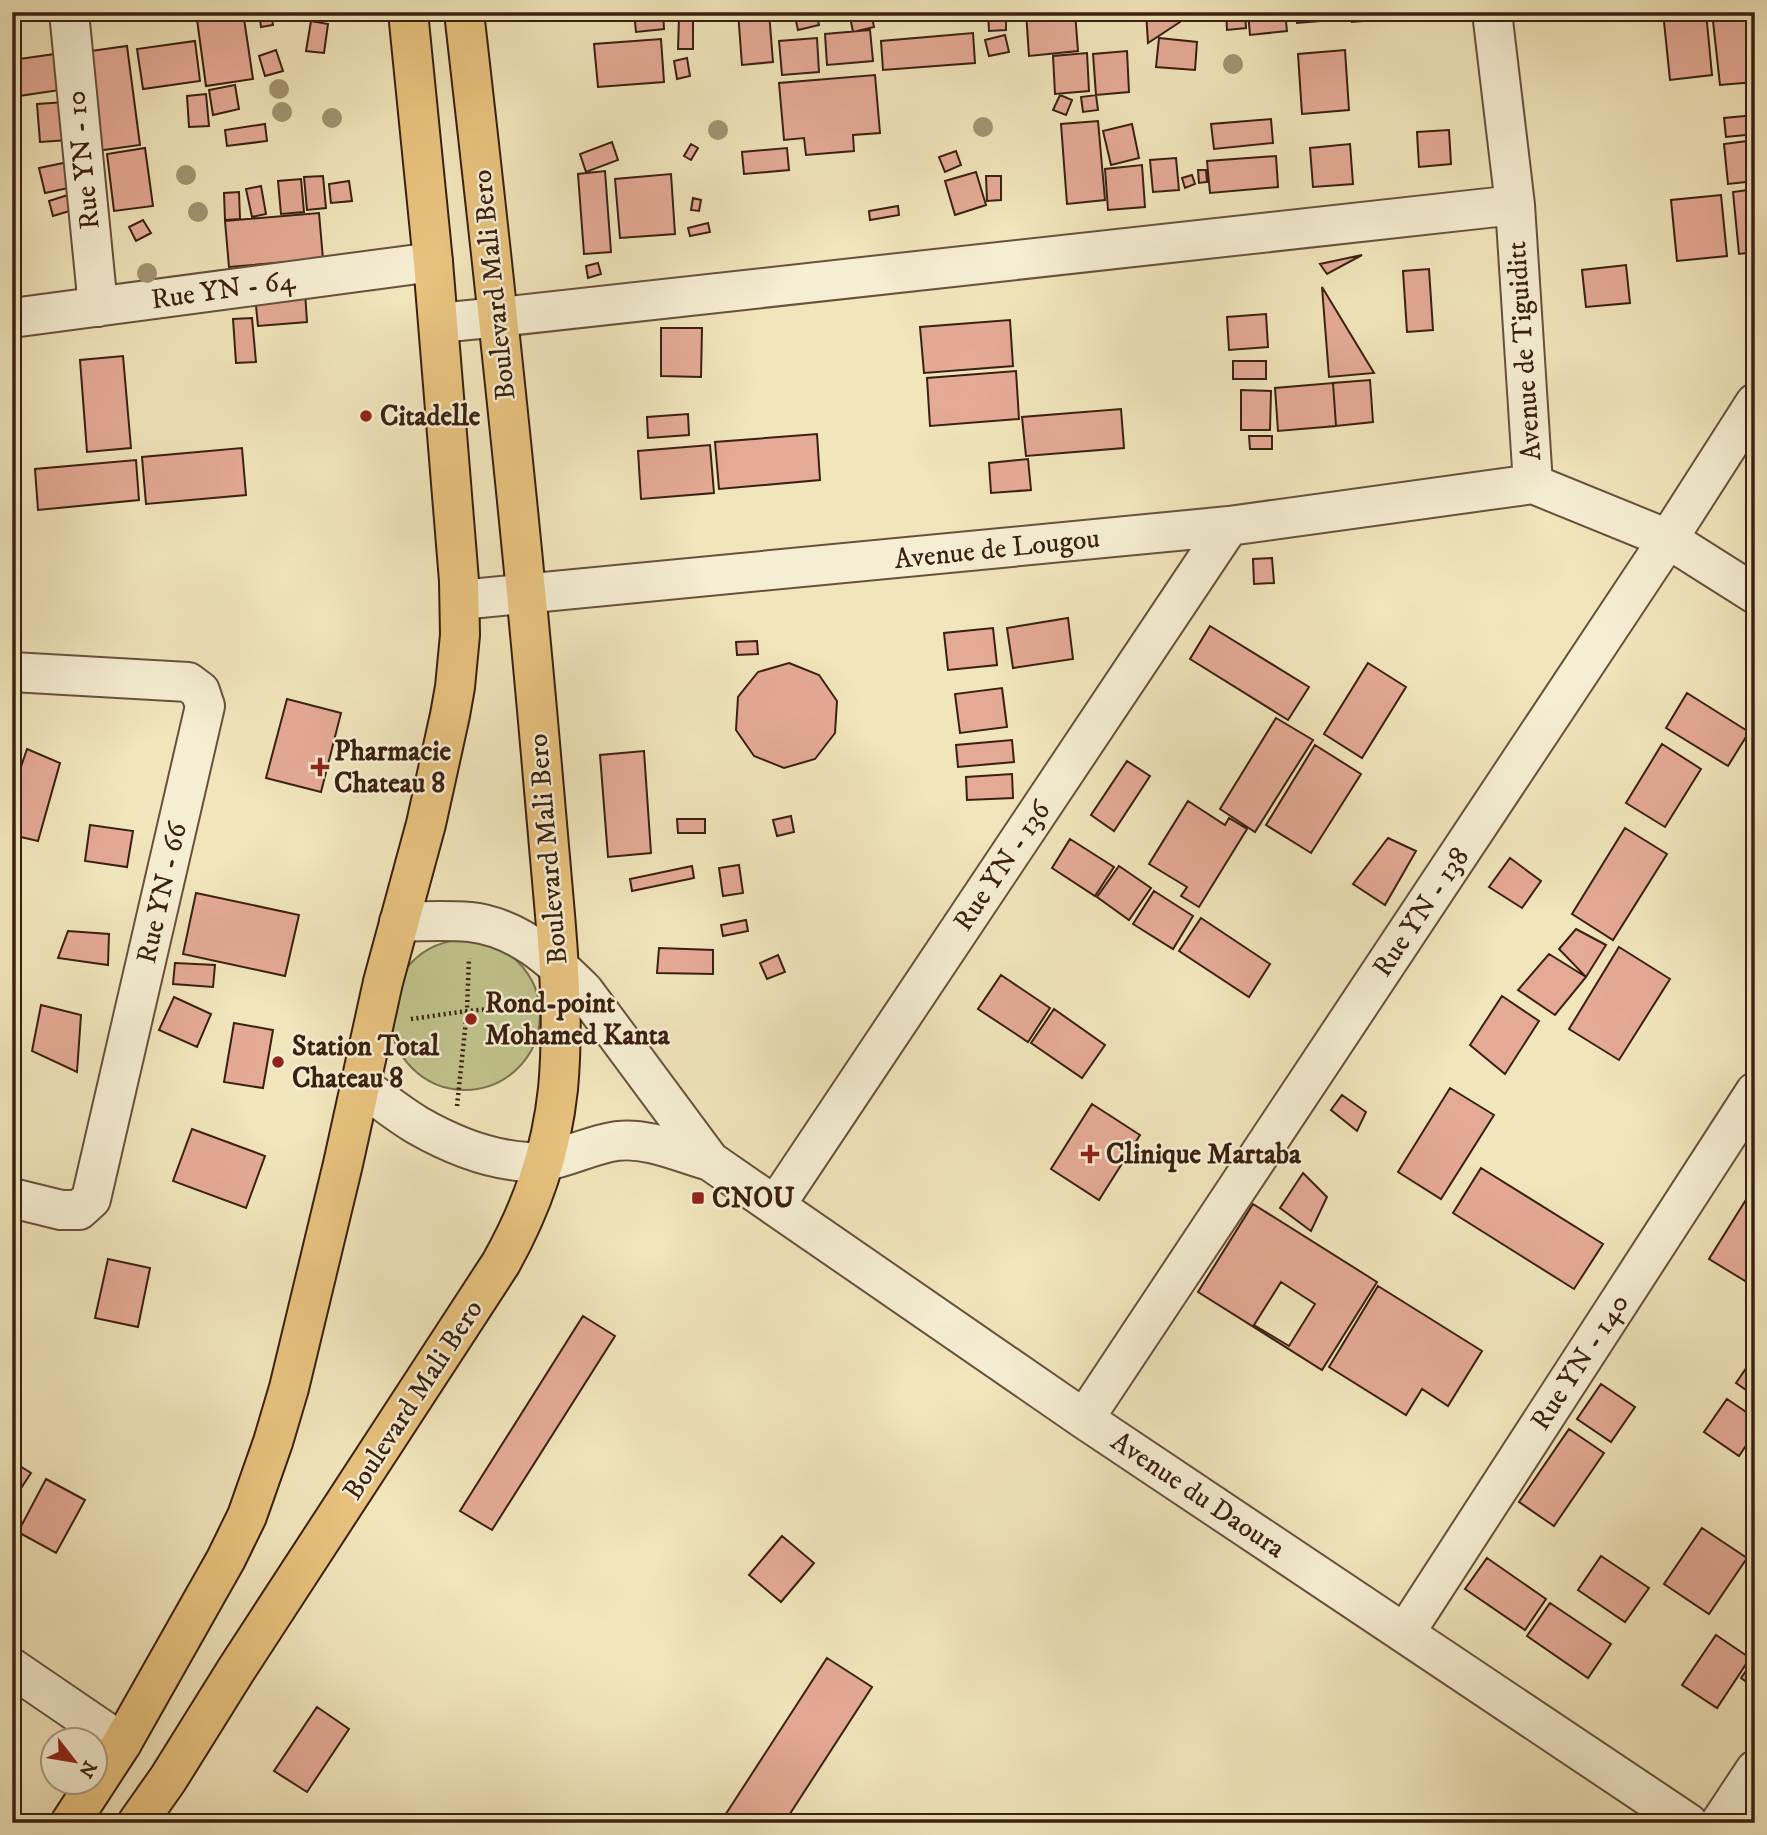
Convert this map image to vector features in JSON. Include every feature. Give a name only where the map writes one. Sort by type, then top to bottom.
[{"type":"main road","name":"Boulevard Mali Bero","points":[[70,1823],[122,1743],[226,1559],[247,1516],[273,1442],[289,1388],[343,1164],[373,1024],[426,824],[450,716],[458,664],[460,581],[439,323],[408,12]]},
{"type":"main road","name":"Boulevard Mali Bero","points":[[137,1823],[501,1263],[526,1215],[546,1161],[558,1089],[561,1024],[559,985],[526,594],[499,317],[464,12]]},
{"type":"street","name":"Rue YN - 10","points":[[69,12],[98,307]]},
{"type":"street","name":"Avenue de Tiguiditt","points":[[1492,12],[1515,205],[1533,484],[1668,539],[1755,594]]},
{"type":"street","points":[[439,323],[1515,205]]},
{"type":"street","name":"Rue YN - 64","points":[[12,318],[433,262]]},
{"type":"street","name":"Rue YN - 138","points":[[1084,1419],[1755,404]]},
{"type":"street","name":"Avenue de Lougou","points":[[460,600],[1229,526],[1533,484]]},
{"type":"street","name":"Rue YN - 136","points":[[775,1206],[1229,526]]},
{"type":"street","name":"Rue YN - 66","points":[[12,672],[188,682],[200,691],[205,706],[91,1199],[79,1210],[61,1210],[12,1198]]},
{"type":"street","name":"Avenue du Daoura","points":[[398,922],[471,922],[490,926],[531,944],[559,985],[584,991],[710,1161]]},
{"type":"street","name":"Avenue du Daoura","points":[[360,1085],[417,1125],[452,1142],[492,1156],[530,1162],[546,1161],[617,1141],[645,1142],[710,1161],[1084,1419],[1405,1633],[1665,1816]]},
{"type":"street","name":"Rue YN - 140","points":[[1405,1633],[1755,1092]]},
{"type":"street","points":[[12,1668],[122,1743]]},
{"type":"street","points":[[1720,1823],[1755,1770]]},
{"type":"path","points":[[452,1142],[467,1011],[471,922]]},
{"type":"path","points":[[373,1024],[467,1011],[559,985]]},
{"type":"green space","points":[[465,940],[494,945],[518,962],[535,986],[540,1015],[535,1044],[518,1068],[494,1085],[465,1090],[436,1085],[412,1068],[395,1044],[390,1015],[395,986],[412,962],[436,945]]},
{"type":"building","points":[[196,12],[243,12],[253,79],[206,86]]},
{"type":"building","points":[[259,12],[271,12],[273,25],[261,27]]},
{"type":"building","points":[[287,12],[303,12],[304,16],[290,21]]},
{"type":"building","points":[[310,12],[322,12],[322,20],[310,20]]},
{"type":"building","points":[[634,12],[663,12],[664,29],[636,32]]},
{"type":"building","points":[[738,12],[769,12],[773,62],[742,65]]},
{"type":"building","points":[[794,12],[816,12],[819,25],[798,30]]},
{"type":"building","points":[[871,12],[874,27],[853,32],[850,17]]},
{"type":"building","points":[[988,12],[1006,12],[1006,30],[989,31]]},
{"type":"building","points":[[1026,12],[1075,12],[1078,51],[1029,56]]},
{"type":"building","points":[[1146,12],[1180,12],[1180,22],[1148,43]]},
{"type":"building","points":[[1226,12],[1245,12],[1246,28],[1227,30]]},
{"type":"building","points":[[1248,12],[1285,12],[1287,31],[1250,35]]},
{"type":"building","points":[[1296,12],[1344,12],[1345,19],[1297,23]]},
{"type":"building","points":[[1351,12],[1398,12],[1399,18],[1352,22]]},
{"type":"building","points":[[1663,12],[1706,12],[1712,75],[1670,80]]},
{"type":"building","points":[[1712,12],[1755,12],[1755,82],[1720,85]]},
{"type":"building","points":[[679,18],[693,18],[693,49],[678,49]]},
{"type":"building","points":[[311,21],[328,24],[324,53],[306,51]]},
{"type":"building","points":[[870,30],[873,61],[827,65],[825,34]]},
{"type":"building","points":[[973,33],[975,63],[883,70],[881,41]]},
{"type":"building","points":[[1005,35],[1009,52],[989,56],[985,40]]},
{"type":"building","points":[[817,38],[819,72],[782,75],[779,41]]},
{"type":"building","points":[[1159,38],[1197,42],[1195,70],[1156,67]]},
{"type":"building","points":[[661,39],[664,82],[598,87],[594,44]]},
{"type":"building","points":[[195,41],[200,81],[143,89],[137,49]]},
{"type":"building","points":[[127,46],[140,145],[89,152],[76,53]]},
{"type":"building","points":[[276,50],[283,71],[265,76],[259,56]]},
{"type":"building","points":[[1345,50],[1349,110],[1302,114],[1298,54]]},
{"type":"building","points":[[1127,51],[1129,92],[1096,95],[1093,54]]},
{"type":"building","points":[[1087,53],[1089,91],[1055,94],[1053,56]]},
{"type":"building","points":[[55,54],[60,90],[12,97],[12,60]]},
{"type":"building","points":[[687,58],[690,76],[677,79],[674,61]]},
{"type":"building","points":[[875,75],[880,133],[853,135],[854,151],[806,155],[804,138],[784,140],[779,83]]},
{"type":"building","points":[[235,85],[239,109],[213,115],[209,90]]},
{"type":"building","points":[[206,94],[209,126],[189,127],[187,96]]},
{"type":"building","points":[[1060,95],[1072,100],[1066,115],[1053,110]]},
{"type":"building","points":[[1096,95],[1098,110],[1083,112],[1081,97]]},
{"type":"building","points":[[66,102],[68,140],[40,142],[37,104]]},
{"type":"building","points":[[1755,115],[1755,134],[1726,137],[1724,118]]},
{"type":"building","points":[[1271,119],[1273,143],[1214,149],[1211,124]]},
{"type":"building","points":[[1098,121],[1105,200],[1067,204],[1061,124]]},
{"type":"building","points":[[265,124],[267,141],[227,146],[225,130]]},
{"type":"building","points":[[1132,124],[1139,158],[1111,165],[1103,131]]},
{"type":"building","points":[[1449,130],[1451,164],[1419,167],[1417,132]]},
{"type":"building","points":[[1755,140],[1755,181],[1728,184],[1724,144]]},
{"type":"building","points":[[612,142],[618,160],[586,172],[580,154]]},
{"type":"building","points":[[691,144],[698,148],[691,160],[684,156]]},
{"type":"building","points":[[1350,144],[1353,184],[1313,187],[1310,148]]},
{"type":"building","points":[[145,148],[153,206],[114,211],[107,154]]},
{"type":"building","points":[[787,148],[789,170],[744,174],[742,152]]},
{"type":"building","points":[[956,151],[961,165],[945,172],[939,157]]},
{"type":"building","points":[[1276,156],[1278,187],[1210,193],[1207,161]]},
{"type":"building","points":[[1176,158],[1179,190],[1153,192],[1150,160]]},
{"type":"building","points":[[68,162],[73,187],[45,193],[39,168]]},
{"type":"building","points":[[1142,165],[1145,207],[1108,210],[1105,169]]},
{"type":"building","points":[[1198,170],[1206,170],[1207,182],[1199,183]]},
{"type":"building","points":[[605,171],[611,252],[584,254],[578,174]]},
{"type":"building","points":[[976,172],[986,205],[955,215],[945,181]]},
{"type":"building","points":[[671,174],[675,234],[620,238],[615,179]]},
{"type":"building","points":[[1192,175],[1195,184],[1185,188],[1182,178]]},
{"type":"building","points":[[323,176],[326,208],[307,210],[304,177]]},
{"type":"building","points":[[986,176],[1001,176],[1001,200],[987,201]]},
{"type":"building","points":[[301,179],[304,212],[281,214],[278,181]]},
{"type":"building","points":[[349,181],[352,201],[331,203],[329,184]]},
{"type":"building","points":[[261,186],[266,214],[252,217],[246,189]]},
{"type":"building","points":[[1755,189],[1755,252],[1739,254],[1733,192]]},
{"type":"building","points":[[239,192],[240,219],[225,220],[224,193]]},
{"type":"building","points":[[71,194],[76,209],[53,216],[49,201]]},
{"type":"building","points":[[1721,195],[1727,256],[1677,261],[1671,200]]},
{"type":"building","points":[[693,198],[701,200],[699,211],[691,210]]},
{"type":"building","points":[[898,206],[899,215],[870,220],[869,211]]},
{"type":"building","points":[[12,213],[16,213],[20,248],[12,249]]},
{"type":"building","points":[[319,213],[323,259],[229,267],[225,221]]},
{"type":"building","points":[[143,220],[151,233],[136,241],[129,227]]},
{"type":"building","points":[[708,223],[710,232],[690,236],[688,228]]},
{"type":"building","points":[[1362,255],[1327,274],[1320,264]]},
{"type":"building","points":[[598,263],[601,274],[588,278],[586,266]]},
{"type":"building","points":[[1626,265],[1630,303],[1586,307],[1582,270]]},
{"type":"building","points":[[1429,269],[1433,330],[1407,332],[1403,271]]},
{"type":"building","points":[[1322,287],[1374,373],[1329,377]]},
{"type":"building","points":[[305,292],[307,322],[258,326],[255,296]]},
{"type":"building","points":[[1266,314],[1268,347],[1229,350],[1227,317]]},
{"type":"building","points":[[252,318],[256,362],[236,363],[233,319]]},
{"type":"building","points":[[1010,320],[1013,366],[924,373],[920,327]]},
{"type":"building","points":[[661,328],[702,328],[701,377],[661,376]]},
{"type":"building","points":[[123,356],[131,448],[87,452],[80,360]]},
{"type":"building","points":[[1233,361],[1266,361],[1266,379],[1233,379]]},
{"type":"building","points":[[1016,371],[1019,419],[930,426],[927,378]]},
{"type":"building","points":[[1370,380],[1373,422],[1336,426],[1333,383]]},
{"type":"building","points":[[1333,383],[1336,426],[1278,431],[1275,388]]},
{"type":"building","points":[[1241,390],[1271,391],[1270,430],[1241,430]]},
{"type":"building","points":[[1121,409],[1124,448],[1026,456],[1022,417]]},
{"type":"building","points":[[688,414],[689,435],[648,438],[647,417]]},
{"type":"building","points":[[817,434],[820,480],[719,489],[715,442]]},
{"type":"building","points":[[1249,436],[1272,436],[1272,449],[1250,449]]},
{"type":"building","points":[[710,445],[714,493],[641,499],[638,451]]},
{"type":"building","points":[[242,448],[246,495],[146,504],[142,457]]},
{"type":"building","points":[[1028,459],[1031,490],[991,493],[989,463]]},
{"type":"building","points":[[136,460],[139,500],[38,510],[35,469]]},
{"type":"building","points":[[1272,558],[1274,583],[1254,584],[1253,559]]},
{"type":"building","points":[[1068,618],[1073,659],[1013,668],[1007,628]]},
{"type":"building","points":[[1210,626],[1309,687],[1288,720],[1190,659]]},
{"type":"building","points":[[993,628],[997,665],[948,670],[944,633]]},
{"type":"building","points":[[757,641],[758,654],[737,655],[736,642]]},
{"type":"building","points":[[789,663],[819,675],[837,701],[835,733],[815,759],[784,768],[754,756],[736,730],[738,697],[758,672]]},
{"type":"building","points":[[1368,663],[1406,687],[1362,758],[1324,734]]},
{"type":"building","points":[[1002,688],[1007,727],[960,733],[955,694]]},
{"type":"building","points":[[1687,693],[1749,732],[1728,766],[1666,728]]},
{"type":"building","points":[[287,699],[341,713],[321,792],[266,778]]},
{"type":"building","points":[[1276,718],[1313,740],[1255,832],[1220,809]]},
{"type":"building","points":[[1755,724],[1755,760],[1748,756]]},
{"type":"building","points":[[1012,740],[1014,762],[958,767],[956,745]]},
{"type":"building","points":[[1662,744],[1701,769],[1665,827],[1626,803]]},
{"type":"building","points":[[1315,745],[1361,774],[1311,853],[1266,825]]},
{"type":"building","points":[[27,749],[60,763],[38,841],[12,835],[12,793]]},
{"type":"building","points":[[644,751],[651,853],[608,857],[600,755]]},
{"type":"building","points":[[1127,761],[1150,776],[1114,831],[1091,815]]},
{"type":"building","points":[[1012,774],[1013,798],[967,800],[966,777]]},
{"type":"building","points":[[1188,801],[1225,825],[1229,818],[1247,829],[1199,907],[1181,896],[1187,887],[1149,864]]},
{"type":"building","points":[[791,816],[794,832],[777,836],[773,820]]},
{"type":"building","points":[[677,819],[705,819],[705,833],[678,833]]},
{"type":"building","points":[[90,825],[133,831],[127,867],[85,861]]},
{"type":"building","points":[[1625,828],[1667,854],[1613,940],[1572,914]]},
{"type":"building","points":[[1388,838],[1416,851],[1385,905],[1353,884]]},
{"type":"building","points":[[1070,839],[1114,867],[1095,896],[1052,868]]},
{"type":"building","points":[[1510,858],[1541,881],[1522,908],[1489,887]]},
{"type":"building","points":[[739,865],[743,893],[723,896],[719,868]]},
{"type":"building","points":[[692,866],[694,878],[632,891],[630,879]]},
{"type":"building","points":[[1119,866],[1151,888],[1129,920],[1097,897]]},
{"type":"building","points":[[1154,891],[1193,916],[1173,949],[1133,924]]},
{"type":"building","points":[[196,893],[299,915],[285,976],[183,954]]},
{"type":"building","points":[[1201,918],[1270,964],[1249,997],[1179,951]]},
{"type":"building","points":[[746,920],[748,931],[723,936],[721,925]]},
{"type":"building","points":[[1576,929],[1606,945],[1586,977],[1559,949]]},
{"type":"building","points":[[68,931],[109,934],[108,965],[58,958]]},
{"type":"building","points":[[1619,947],[1670,979],[1619,1060],[1569,1029]]},
{"type":"building","points":[[659,948],[713,950],[713,974],[657,973]]},
{"type":"building","points":[[1549,954],[1586,977],[1555,1015],[1518,990]]},
{"type":"building","points":[[778,955],[785,972],[767,979],[760,963]]},
{"type":"building","points":[[175,963],[215,965],[213,987],[173,984]]},
{"type":"building","points":[[1001,975],[1050,1008],[1028,1042],[978,1009]]},
{"type":"building","points":[[1502,996],[1539,1021],[1505,1074],[1470,1045]]},
{"type":"building","points":[[174,997],[211,1014],[197,1047],[159,1030]]},
{"type":"building","points":[[41,1005],[81,1015],[77,1072],[32,1051]]},
{"type":"building","points":[[1054,1009],[1105,1045],[1082,1078],[1031,1043]]},
{"type":"building","points":[[234,1023],[273,1030],[263,1088],[224,1082]]},
{"type":"building","points":[[1450,1088],[1494,1115],[1441,1199],[1398,1172]]},
{"type":"building","points":[[1342,1095],[1366,1112],[1357,1131],[1331,1110]]},
{"type":"building","points":[[1092,1104],[1140,1135],[1099,1200],[1051,1169]]},
{"type":"building","points":[[192,1129],[265,1156],[246,1208],[173,1181]]},
{"type":"building","points":[[1481,1168],[1603,1244],[1574,1289],[1453,1213]]},
{"type":"building","points":[[1303,1173],[1327,1197],[1311,1231],[1280,1208]]},
{"type":"building","points":[[1747,1198],[1755,1202],[1755,1287],[1709,1259]]},
{"type":"building","points":[[1253,1204],[1377,1282],[1322,1370],[1198,1292]],"holes":[[[1281,1282],[1315,1304],[1289,1346],[1254,1325]]]},
{"type":"building","points":[[108,1259],[150,1268],[138,1327],[95,1318]]},
{"type":"building","points":[[1378,1286],[1482,1351],[1448,1406],[1422,1389],[1406,1415],[1329,1367]]},
{"type":"building","points":[[583,1316],[615,1336],[492,1530],[460,1511]]},
{"type":"building","points":[[1755,1355],[1755,1396],[1736,1383]]},
{"type":"building","points":[[1601,1384],[1635,1407],[1611,1442],[1577,1419]]},
{"type":"building","points":[[1727,1399],[1755,1418],[1755,1432],[1739,1456],[1704,1432]]},
{"type":"building","points":[[1569,1429],[1604,1453],[1554,1526],[1519,1502]]},
{"type":"building","points":[[12,1461],[31,1473],[12,1502]]},
{"type":"building","points":[[46,1479],[85,1500],[56,1553],[18,1532]]},
{"type":"building","points":[[1702,1528],[1747,1558],[1709,1614],[1664,1584]]},
{"type":"building","points":[[782,1536],[814,1563],[781,1602],[749,1575]]},
{"type":"building","points":[[1601,1556],[1649,1588],[1625,1622],[1578,1590]]},
{"type":"building","points":[[1487,1558],[1546,1599],[1525,1630],[1465,1589]]},
{"type":"building","points":[[1550,1603],[1611,1644],[1588,1678],[1527,1636]]},
{"type":"building","points":[[1716,1635],[1750,1658],[1717,1708],[1682,1685]]},
{"type":"building","points":[[827,1658],[872,1687],[784,1823],[720,1823]]},
{"type":"building","points":[[1755,1658],[1755,1688],[1741,1678]]},
{"type":"building","points":[[317,1707],[349,1729],[307,1792],[274,1771]]},
{"type":"place","name":"Citadelle","points":[[366,416]]},
{"type":"place","name":"Pharmacie Chateau 8","points":[[320,767]]},
{"type":"place","name":"Rond-point Mohamed Kanta","points":[[471,1019]]},
{"type":"place","name":"Station Total Chateau 8","points":[[278,1062]]},
{"type":"place","name":"Clinique Martaba","points":[[1090,1154]]},
{"type":"place","name":"CNOU","points":[[698,1198]]}]
